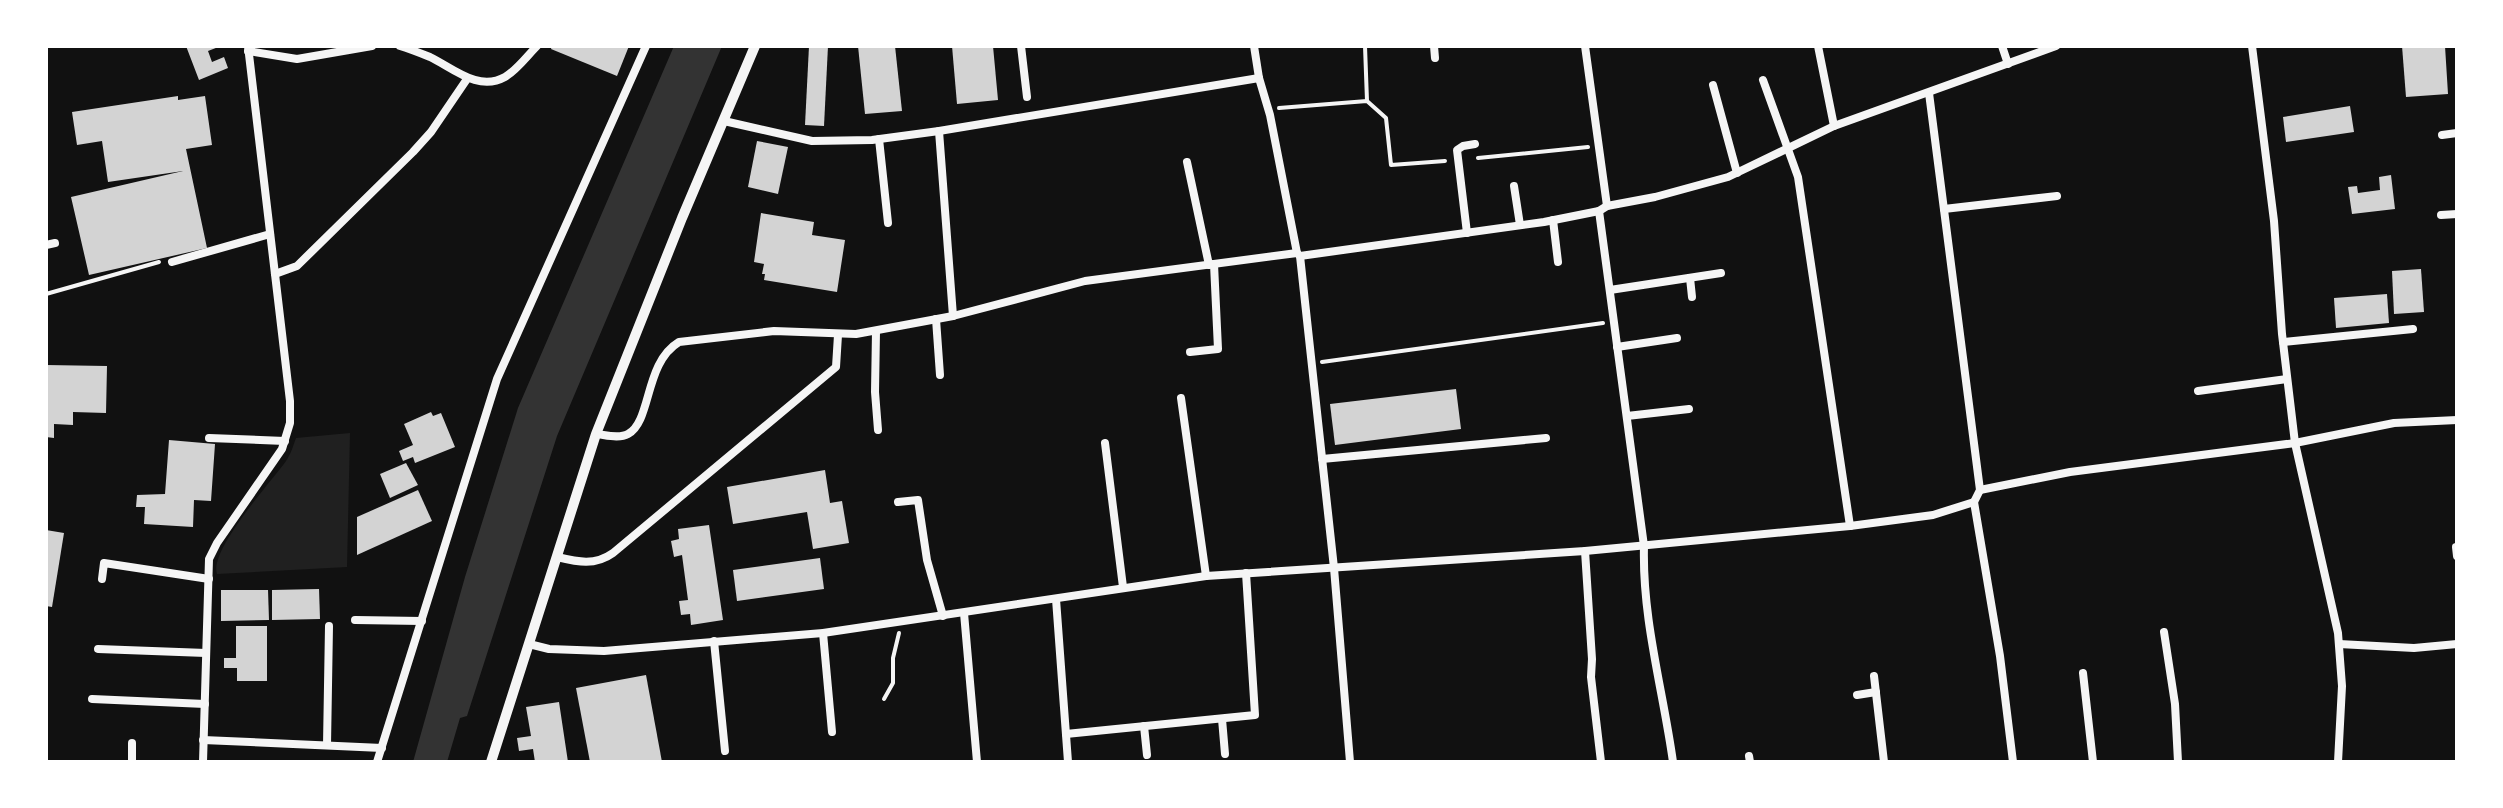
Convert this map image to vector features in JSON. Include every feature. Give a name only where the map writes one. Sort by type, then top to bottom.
[{"type":"street","points":[[203,762],[209,559],[285,441],[290,423],[290,401],[248,48],[297,59],[372,46]]},
{"type":"street","points":[[400,46],[431,58],[467,79],[479,81],[501,79],[511,73],[537,46]]},
{"type":"street","points":[[377,762],[497,379],[646,46]]},
{"type":"street","points":[[491,762],[596,434],[755,46]]},
{"type":"street","points":[[1021,46],[1027,97]]},
{"type":"street","points":[[1254,46],[1299,254],[1334,568],[1350,762]]},
{"type":"street","points":[[1434,46],[1435,58]]},
{"type":"street","points":[[1585,46],[1599,146],[1610,290],[1644,546],[1643,577],[1673,762]]},
{"type":"street","points":[[1818,46],[1834,126]]},
{"type":"street","points":[[2002,46],[2008,64]]},
{"type":"street","points":[[596,434],[627,435],[637,425],[658,364],[668,349],[679,342],[774,331],[838,335],[876,331],[953,316],[1085,281],[1553,220],[1655,197],[1737,173],[1834,126],[2056,46]]},
{"type":"street","points":[[2252,46],[2274,221],[2283,342],[2295,443],[2339,644],[2342,686],[2338,762]]},
{"type":"street","points":[[724,121],[825,142],[879,139],[1259,78]]},
{"type":"street","points":[[275,274],[297,266],[413,152],[431,132],[467,79]]},
{"type":"street","points":[[1763,80],[1798,177],[1850,526]]},
{"type":"street","points":[[1713,85],[1737,173]]},
{"type":"street","points":[[1929,93],[1980,490],[1974,502],[2000,656],[2013,762]]},
{"type":"street","points":[[939,131],[953,316]]},
{"type":"street","points":[[2442,135],[2457,133]]},
{"type":"street","points":[[879,139],[888,223]]},
{"type":"street","points":[[1467,233],[1457,150],[1475,144]]},
{"type":"street","points":[[1187,162],[1212,264],[1218,349],[1190,352]]},
{"type":"street","points":[[1514,186],[1520,225]]},
{"type":"street","points":[[1944,209],[2057,196]]},
{"type":"street","points":[[2441,215],[2457,214]]},
{"type":"street","points":[[1553,220],[1558,262]]},
{"type":"street","points":[[172,262],[270,234]]},
{"type":"street","points":[[1610,290],[1721,273]]},
{"type":"street","points":[[1690,278],[1692,297]]},
{"type":"street","points":[[936,319],[940,375]]},
{"type":"street","points":[[2283,342],[2413,329]]},
{"type":"street","points":[[876,331],[878,430]]},
{"type":"street","points":[[557,557],[584,563],[605,559],[613,553],[836,367],[838,335]]},
{"type":"street","points":[[1617,347],[1677,338]]},
{"type":"street","points":[[2198,391],[2287,379]]},
{"type":"street","points":[[1181,398],[1206,576]]},
{"type":"street","points":[[1627,416],[1689,409]]},
{"type":"street","points":[[1980,490],[2070,472],[2295,443],[2394,423],[2457,420]]},
{"type":"street","points":[[209,438],[285,441]]},
{"type":"street","points":[[1322,459],[1546,438]]},
{"type":"street","points":[[1105,443],[1123,587]]},
{"type":"street","points":[[898,502],[918,500],[927,560],[943,616]]},
{"type":"street","points":[[529,644],[549,649],[604,651],[823,633],[1206,576],[1644,546],[1933,515],[1974,502]]},
{"type":"street","points":[[1585,551],[1591,677],[1601,762]]},
{"type":"street","points":[[102,579],[104,563],[209,579]]},
{"type":"street","points":[[1066,734],[1255,715],[1246,573]]},
{"type":"street","points":[[1056,599],[1068,762]]},
{"type":"street","points":[[964,613],[977,762]]},
{"type":"street","points":[[355,620],[422,621]]},
{"type":"street","points":[[327,745],[329,626]]},
{"type":"street","points":[[2164,632],[2175,704],[2178,762]]},
{"type":"street","points":[[823,633],[832,732]]},
{"type":"street","points":[[714,641],[725,751]]},
{"type":"street","points":[[2339,644],[2414,648],[2457,644]]},
{"type":"street","points":[[98,649],[206,653]]},
{"type":"street","points":[[2083,673],[2093,762]]},
{"type":"street","points":[[1874,676],[1884,762]]},
{"type":"street","points":[[1857,695],[1876,692]]},
{"type":"street","points":[[92,699],[205,704]]},
{"type":"street","points":[[1222,719],[1225,754]]},
{"type":"street","points":[[1144,726],[1147,755]]},
{"type":"street","points":[[203,740],[382,748]]},
{"type":"street","points":[[132,743],[132,762]]},
{"type":"path","points":[[1365,46],[1367,101],[1386,118],[1391,165],[1599,146]]},
{"type":"path","points":[[1268,109],[1367,101]]},
{"type":"path","points":[[46,294],[167,260],[172,262]]},
{"type":"path","points":[[1312,364],[1614,321]]},
{"type":"path","points":[[884,699],[893,683],[893,658],[900,638],[898,623]]},
{"type":"shaded area","points":[[674,46],[722,46],[557,436],[467,716],[460,718],[447,762],[413,762],[465,577],[518,408]]},
{"type":"shaded area","points":[[350,433],[347,567],[217,574],[217,563],[231,533],[286,461],[296,438]]},
{"type":"building","points":[[186,46],[221,46],[208,51],[212,62],[224,57],[228,68],[199,80]]},
{"type":"building","points":[[552,46],[629,46],[617,76],[551,49]]},
{"type":"building","points":[[809,46],[828,46],[824,126],[805,125]]},
{"type":"building","points":[[858,46],[895,46],[902,111],[865,114]]},
{"type":"building","points":[[952,46],[993,46],[998,100],[957,104]]},
{"type":"building","points":[[2402,46],[2445,46],[2448,94],[2406,97]]},
{"type":"building","points":[[178,96],[178,100],[205,96],[212,145],[186,149],[207,248],[89,275],[71,197],[183,171],[108,182],[102,141],[77,145],[72,112]]},
{"type":"building","points":[[2350,106],[2354,132],[2286,142],[2283,117]]},
{"type":"building","points":[[757,141],[788,147],[778,194],[748,187]]},
{"type":"building","points":[[2391,175],[2395,209],[2352,214],[2348,187],[2357,186],[2358,193],[2380,190],[2379,177]]},
{"type":"building","points":[[761,213],[814,222],[812,235],[845,240],[837,292],[764,280],[764,264],[754,262]]},
{"type":"building","points":[[2421,269],[2424,312],[2394,314],[2392,271]]},
{"type":"building","points":[[2387,294],[2389,323],[2336,328],[2334,298]]},
{"type":"building","points":[[46,365],[107,366],[106,413],[73,412],[73,425],[54,424],[54,438],[46,437]]},
{"type":"building","points":[[1456,389],[1461,429],[1335,445],[1330,404]]},
{"type":"building","points":[[431,412],[433,416],[441,413],[455,447],[415,463],[413,457],[403,461],[399,451],[413,445],[404,424]]},
{"type":"building","points":[[169,440],[215,444],[211,501],[194,500],[193,527],[144,524],[145,507],[136,507],[137,495],[165,494]]},
{"type":"building","points":[[406,463],[418,485],[390,498],[380,474]]},
{"type":"building","points":[[825,470],[830,503],[842,501],[849,543],[813,549],[807,512],[733,524],[727,487]]},
{"type":"building","points":[[418,490],[432,521],[357,555],[357,517]]},
{"type":"building","points":[[709,525],[723,620],[691,625],[690,614],[681,615],[679,601],[688,600],[682,555],[674,557],[671,541],[679,539],[678,529]]},
{"type":"building","points":[[46,530],[64,533],[52,607],[46,606]]},
{"type":"building","points":[[820,558],[824,589],[737,601],[733,570]]},
{"type":"building","points":[[319,589],[320,619],[272,620],[272,590]]},
{"type":"building","points":[[221,590],[268,590],[269,620],[221,621]]},
{"type":"building","points":[[236,626],[267,626],[267,681],[237,681],[237,668],[224,668],[224,658],[236,658]]},
{"type":"building","points":[[646,675],[662,762],[590,762],[576,688]]},
{"type":"building","points":[[559,702],[568,762],[535,762],[533,749],[519,751],[517,738],[531,736],[526,707]]}]
